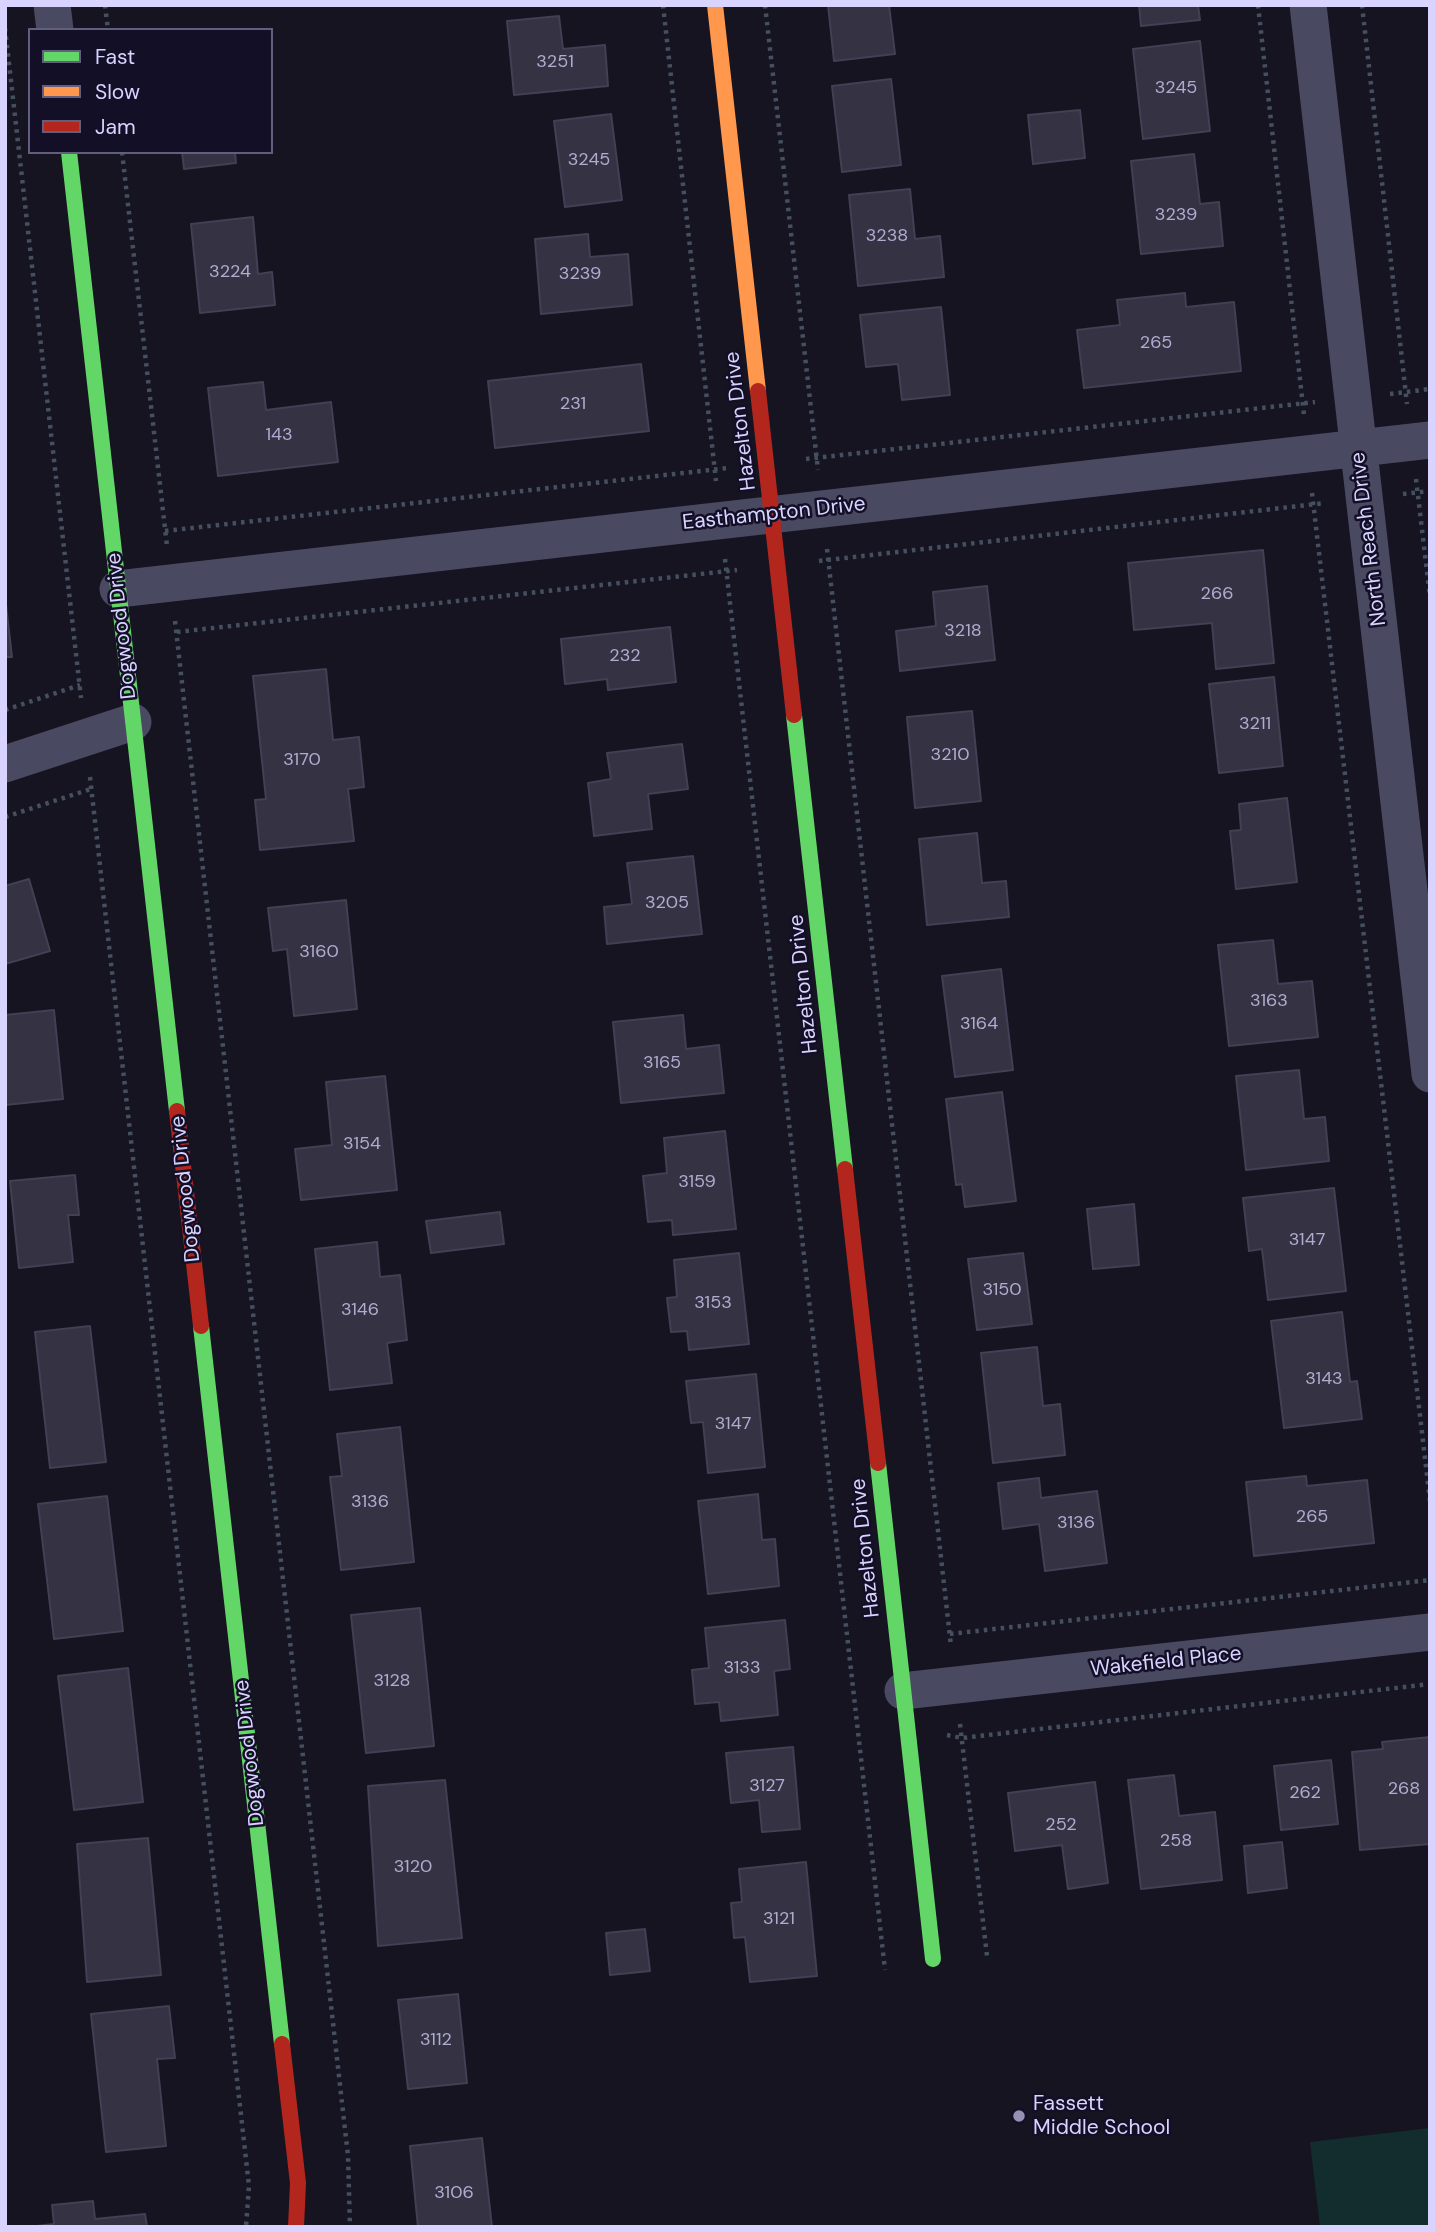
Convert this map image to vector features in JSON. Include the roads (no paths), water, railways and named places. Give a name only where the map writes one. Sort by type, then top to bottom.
[{"type":"street","points":[[52,5],[55,28]]},
{"type":"street","name":"Hazelton Drive","points":[[715,5],[933,1959]]},
{"type":"street","name":"North Reach Drive","points":[[1308,5],[1430,1074]]},
{"type":"street","name":"Dogwood Drive","points":[[69,154],[297,2169],[296,2227]]},
{"type":"street","name":"Easthampton Drive","points":[[118,589],[1430,440]]},
{"type":"street","points":[[5,764],[133,722]]},
{"type":"street","name":"Wakefield Place","points":[[903,1691],[1430,1632]]},
{"type":"place","name":"Fassett Middle School","points":[[1019,2116]]}]
